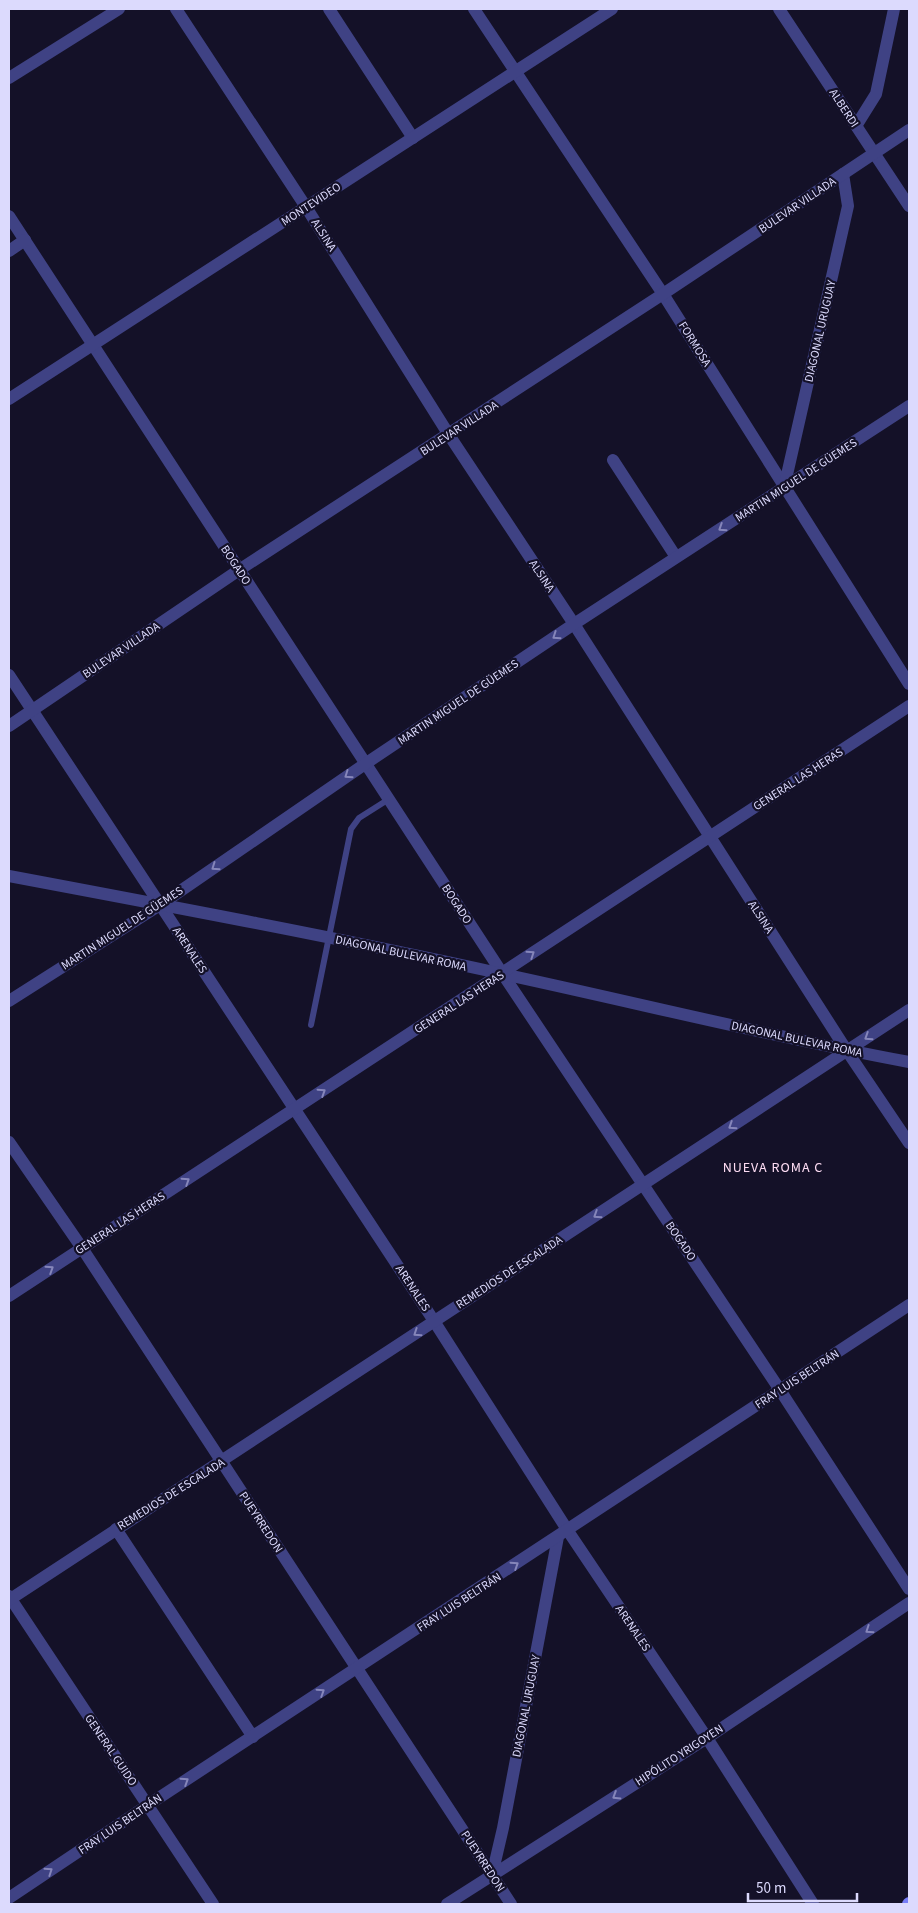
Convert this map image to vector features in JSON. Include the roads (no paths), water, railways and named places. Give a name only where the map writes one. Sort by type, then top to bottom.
[{"type":"street","points":[[9,78],[119,9]]},
{"type":"street","name":"ALSINA","points":[[176,9],[306,207],[449,434],[574,624],[847,1051],[909,1143]]},
{"type":"street","points":[[329,9],[413,138]]},
{"type":"street","name":"FORMOSA","points":[[474,9],[663,294],[909,684]]},
{"type":"street","name":"MONTEVIDEO","points":[[9,399],[612,9]]},
{"type":"street","name":"ALBERDI","points":[[779,9],[909,206]]},
{"type":"street","points":[[856,126],[876,94],[894,9]]},
{"type":"street","name":"BULEVAR VILLADA","points":[[9,726],[239,570],[663,294],[909,130]]},
{"type":"street","name":"DIAGONAL URUGUAY","points":[[784,488],[848,206],[843,174]]},
{"type":"street","name":"BOGADO","points":[[9,216],[365,764],[780,1390],[909,1589]]},
{"type":"street","points":[[9,251],[24,240]]},
{"type":"street","name":"MARTIN MIGUEL DE GÜEMES","points":[[9,1001],[160,904],[574,624],[909,406]]},
{"type":"street","points":[[613,460],[676,557]]},
{"type":"street","name":"ARENALES","points":[[9,675],[434,1321],[563,1534],[707,1738],[813,1904]]},
{"type":"street","name":"GENERAL LAS HERAS","points":[[9,1296],[909,706]]},
{"type":"street","name":"DIAGONAL BULEVAR ROMA","points":[[9,876],[160,904],[502,973],[847,1051],[909,1062]]},
{"type":"street","name":"REMEDIOS DE ESCALADA","points":[[9,1598],[222,1462],[909,1010]]},
{"type":"street","name":"PUEYRREDON","points":[[10,1146],[82,1248],[511,1904]]},
{"type":"street","name":"FRAY LUIS BELTRÁN","points":[[9,1898],[909,1305]]},
{"type":"street","points":[[116,1529],[253,1736]]},
{"type":"street","name":"DIAGONAL URUGUAY","points":[[492,1875],[563,1534]]},
{"type":"street","name":"GENERAL GUIDO","points":[[9,1598],[213,1904]]},
{"type":"street","name":"HIPÓLITO YRIGOYEN","points":[[447,1904],[707,1738],[909,1603]]},
{"type":"lane","points":[[311,1025],[350,829],[359,818],[389,799]]},
{"type":"district","name":"NUEVA ROMA C","points":[[773,1167]]}]
